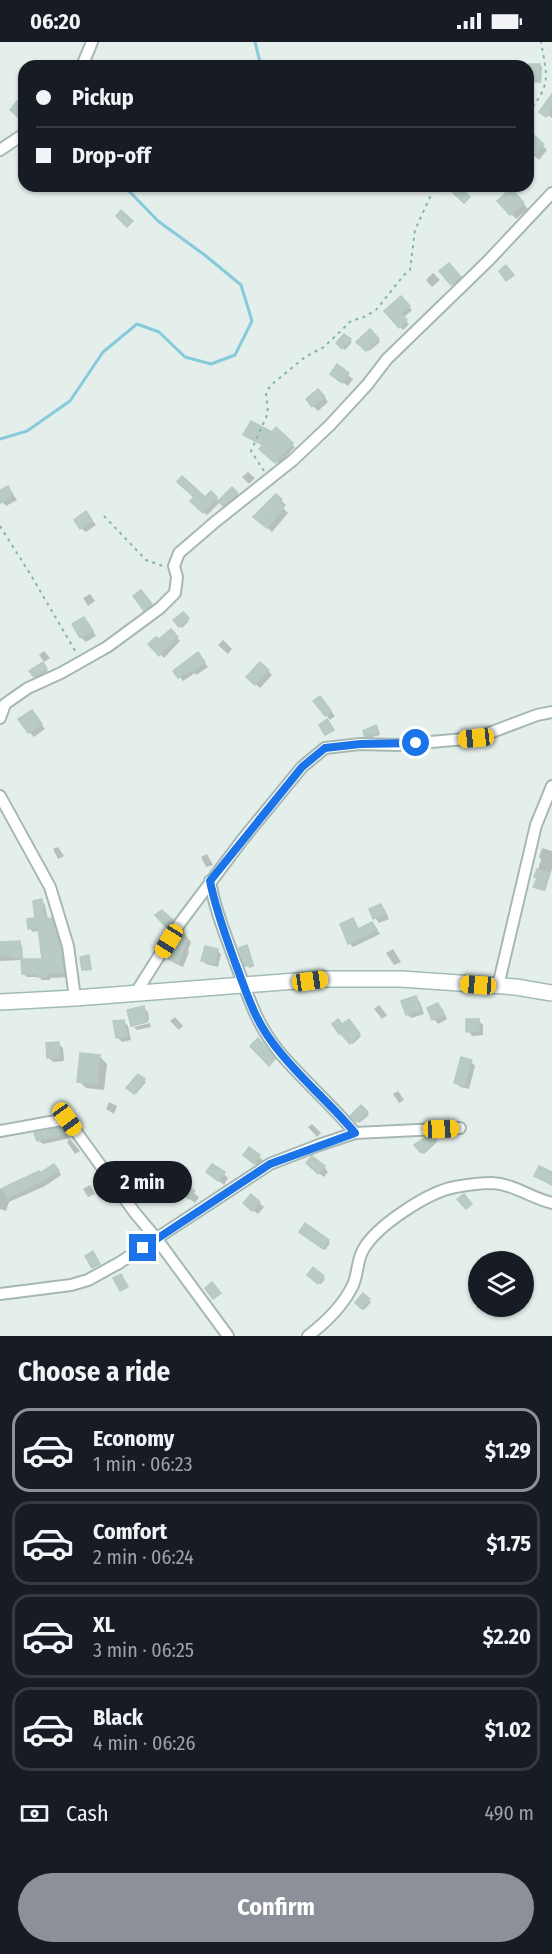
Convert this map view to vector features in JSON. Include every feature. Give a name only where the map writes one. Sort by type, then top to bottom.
[{"type":"main road","points":[[0,1002],[322,979],[401,979],[498,986],[552,993]]},
{"type":"street","points":[[84,60],[92,42]]},
{"type":"street","points":[[0,150],[18,138]]},
{"type":"street","points":[[0,718],[5,704],[28,688],[107,647],[160,608],[175,593],[177,577],[174,566],[179,553],[268,478],[293,460],[345,410],[387,359],[480,269],[552,193]]},
{"type":"street","points":[[135,994],[210,881],[302,767],[325,748],[476,738],[537,715],[552,712]]},
{"type":"street","points":[[498,986],[536,825],[552,786]]},
{"type":"street","points":[[0,796],[50,887],[68,945],[75,998]]},
{"type":"street","points":[[210,881],[215,907],[257,1019],[280,1053],[336,1109],[355,1133]]},
{"type":"street","points":[[0,1131],[67,1119],[228,1336]]},
{"type":"street","points":[[0,1294],[71,1286],[88,1280],[119,1263],[270,1164],[355,1133],[460,1128]]},
{"type":"street","points":[[308,1336],[321,1326],[352,1287],[361,1253],[371,1238],[391,1221],[431,1195],[454,1187],[492,1184],[515,1188],[537,1200],[552,1203]]},
{"type":"path","points":[[541,42],[548,79]]},
{"type":"path","points":[[534,105],[548,79],[552,76]]},
{"type":"path","points":[[268,478],[251,451],[267,413],[266,393],[271,384],[305,357],[324,347],[351,321],[376,310],[410,270],[415,230],[432,192]]},
{"type":"path","points":[[104,516],[146,560],[164,567],[177,577]]},
{"type":"path","points":[[0,526],[81,662]]},
{"type":"building","points":[[534,64],[540,64],[540,81],[534,81]]},
{"type":"building","points":[[552,94],[552,108],[546,117],[539,112]]},
{"type":"building","points":[[17,101],[18,102],[18,117],[10,110]]},
{"type":"building","points":[[534,135],[544,144],[534,155]]},
{"type":"building","points":[[465,192],[470,197],[464,203],[453,193]]},
{"type":"building","points":[[507,192],[514,192],[524,203],[510,215],[497,201]]},
{"type":"building","points":[[121,210],[133,221],[127,227],[116,216]]},
{"type":"building","points":[[449,263],[461,277],[451,285],[439,271]]},
{"type":"building","points":[[506,265],[514,275],[506,281],[499,271]]},
{"type":"building","points":[[401,296],[410,306],[401,313],[407,320],[399,328],[384,311]]},
{"type":"building","points":[[370,329],[379,339],[366,351],[356,342]]},
{"type":"building","points":[[344,334],[351,339],[342,349],[336,343]]},
{"type":"building","points":[[337,364],[349,373],[342,383],[330,374]]},
{"type":"building","points":[[318,389],[325,397],[312,407],[306,399]]},
{"type":"building","points":[[251,421],[272,432],[276,427],[293,443],[275,463],[259,449],[263,445],[243,435]]},
{"type":"building","points":[[182,476],[205,497],[211,491],[217,497],[203,513],[190,501],[194,497],[177,482]]},
{"type":"building","points":[[8,486],[13,495],[0,503],[0,490]]},
{"type":"building","points":[[232,487],[238,493],[223,506],[218,501]]},
{"type":"building","points":[[276,494],[282,499],[279,503],[284,507],[267,528],[253,517]]},
{"type":"building","points":[[86,511],[92,520],[80,529],[74,520]]},
{"type":"building","points":[[141,590],[152,604],[144,611],[133,596]]},
{"type":"building","points":[[183,612],[189,618],[179,627],[173,620]]},
{"type":"building","points":[[84,617],[93,631],[80,638],[72,624]]},
{"type":"building","points":[[171,629],[178,637],[159,656],[148,644],[156,637],[159,639]]},
{"type":"building","points":[[198,652],[205,662],[192,672],[190,670],[178,678],[173,671]]},
{"type":"building","points":[[43,662],[47,669],[34,677],[29,671]]},
{"type":"building","points":[[260,662],[269,670],[255,685],[246,677]]},
{"type":"building","points":[[320,696],[331,711],[325,716],[313,701]]},
{"type":"building","points":[[32,710],[42,724],[28,733],[18,719]]},
{"type":"building","points":[[327,719],[334,730],[325,735],[319,725]]},
{"type":"building","points":[[376,725],[379,733],[365,737],[363,731]]},
{"type":"building","points":[[537,869],[549,873],[543,890],[533,887],[537,878],[534,877]]},
{"type":"building","points":[[42,899],[45,919],[52,918],[61,948],[64,973],[37,977],[37,974],[22,974],[21,959],[42,959],[38,927],[28,929],[27,919],[35,918],[33,901]]},
{"type":"building","points":[[381,904],[385,914],[373,919],[369,909]]},
{"type":"building","points":[[162,910],[173,920],[167,928],[155,915]]},
{"type":"building","points":[[353,918],[358,929],[372,922],[377,930],[348,944],[340,924]]},
{"type":"building","points":[[183,932],[187,939],[179,963],[168,959]]},
{"type":"building","points":[[20,941],[21,957],[0,956],[0,942]]},
{"type":"building","points":[[247,945],[253,964],[245,966],[239,948]]},
{"type":"building","points":[[205,946],[218,949],[215,964],[201,961]]},
{"type":"building","points":[[89,955],[91,969],[82,970],[80,957]]},
{"type":"building","points":[[416,996],[421,1010],[406,1015],[401,1001]]},
{"type":"building","points":[[438,1003],[444,1015],[432,1020],[427,1008]]},
{"type":"building","points":[[144,1006],[147,1022],[131,1026],[127,1010]]},
{"type":"building","points":[[338,1019],[342,1024],[349,1019],[360,1034],[350,1044],[332,1024]]},
{"type":"building","points":[[466,1019],[479,1019],[479,1031],[466,1032]]},
{"type":"building","points":[[124,1020],[127,1036],[116,1038],[113,1021]]},
{"type":"building","points":[[258,1038],[275,1059],[269,1066],[250,1046]]},
{"type":"building","points":[[59,1042],[60,1057],[47,1058],[46,1043]]},
{"type":"building","points":[[80,1053],[100,1055],[97,1084],[77,1082]]},
{"type":"building","points":[[461,1057],[472,1060],[464,1086],[454,1083]]},
{"type":"building","points":[[138,1074],[145,1079],[134,1094],[126,1088]]},
{"type":"building","points":[[361,1105],[368,1112],[356,1122],[350,1116]]},
{"type":"building","points":[[64,1127],[68,1133],[37,1141],[34,1133]]},
{"type":"building","points":[[426,1137],[435,1137],[437,1140],[421,1153],[414,1145]]},
{"type":"building","points":[[249,1147],[260,1155],[254,1164],[243,1155]]},
{"type":"building","points":[[312,1156],[325,1166],[318,1174],[306,1163]]},
{"type":"building","points":[[144,1163],[155,1167],[151,1178],[140,1174]]},
{"type":"building","points":[[54,1164],[59,1171],[7,1198],[3,1188],[39,1171],[40,1173]]},
{"type":"building","points":[[212,1164],[225,1172],[218,1181],[206,1172]]},
{"type":"building","points":[[539,1166],[552,1172],[552,1185],[534,1176]]},
{"type":"building","points":[[180,1180],[195,1191],[189,1199],[174,1188]]},
{"type":"building","points":[[251,1194],[260,1202],[252,1211],[243,1203]]},
{"type":"building","points":[[464,1194],[472,1204],[466,1209],[457,1199]]},
{"type":"building","points":[[305,1223],[329,1240],[323,1249],[299,1232]]},
{"type":"building","points":[[93,1251],[100,1264],[92,1268],[85,1256]]},
{"type":"building","points":[[313,1267],[324,1276],[318,1284],[307,1275]]},
{"type":"building","points":[[121,1274],[128,1287],[120,1291],[113,1278]]},
{"type":"building","points":[[212,1282],[221,1293],[213,1299],[205,1288]]},
{"type":"building","points":[[363,1293],[370,1299],[362,1309],[355,1303]]},
{"type":"waterway","points":[[255,42],[260,60]]},
{"type":"waterway","points":[[0,439],[27,431],[70,401],[103,352],[137,324],[159,332],[185,357],[211,364],[235,355],[252,321],[241,285],[158,221],[130,192]]},
{"type":"route","points":[[143,1248],[270,1164],[355,1133],[336,1109],[280,1053],[262,1029],[252,1010],[215,907],[210,881],[302,767],[325,748],[360,744],[416,743]]}]
